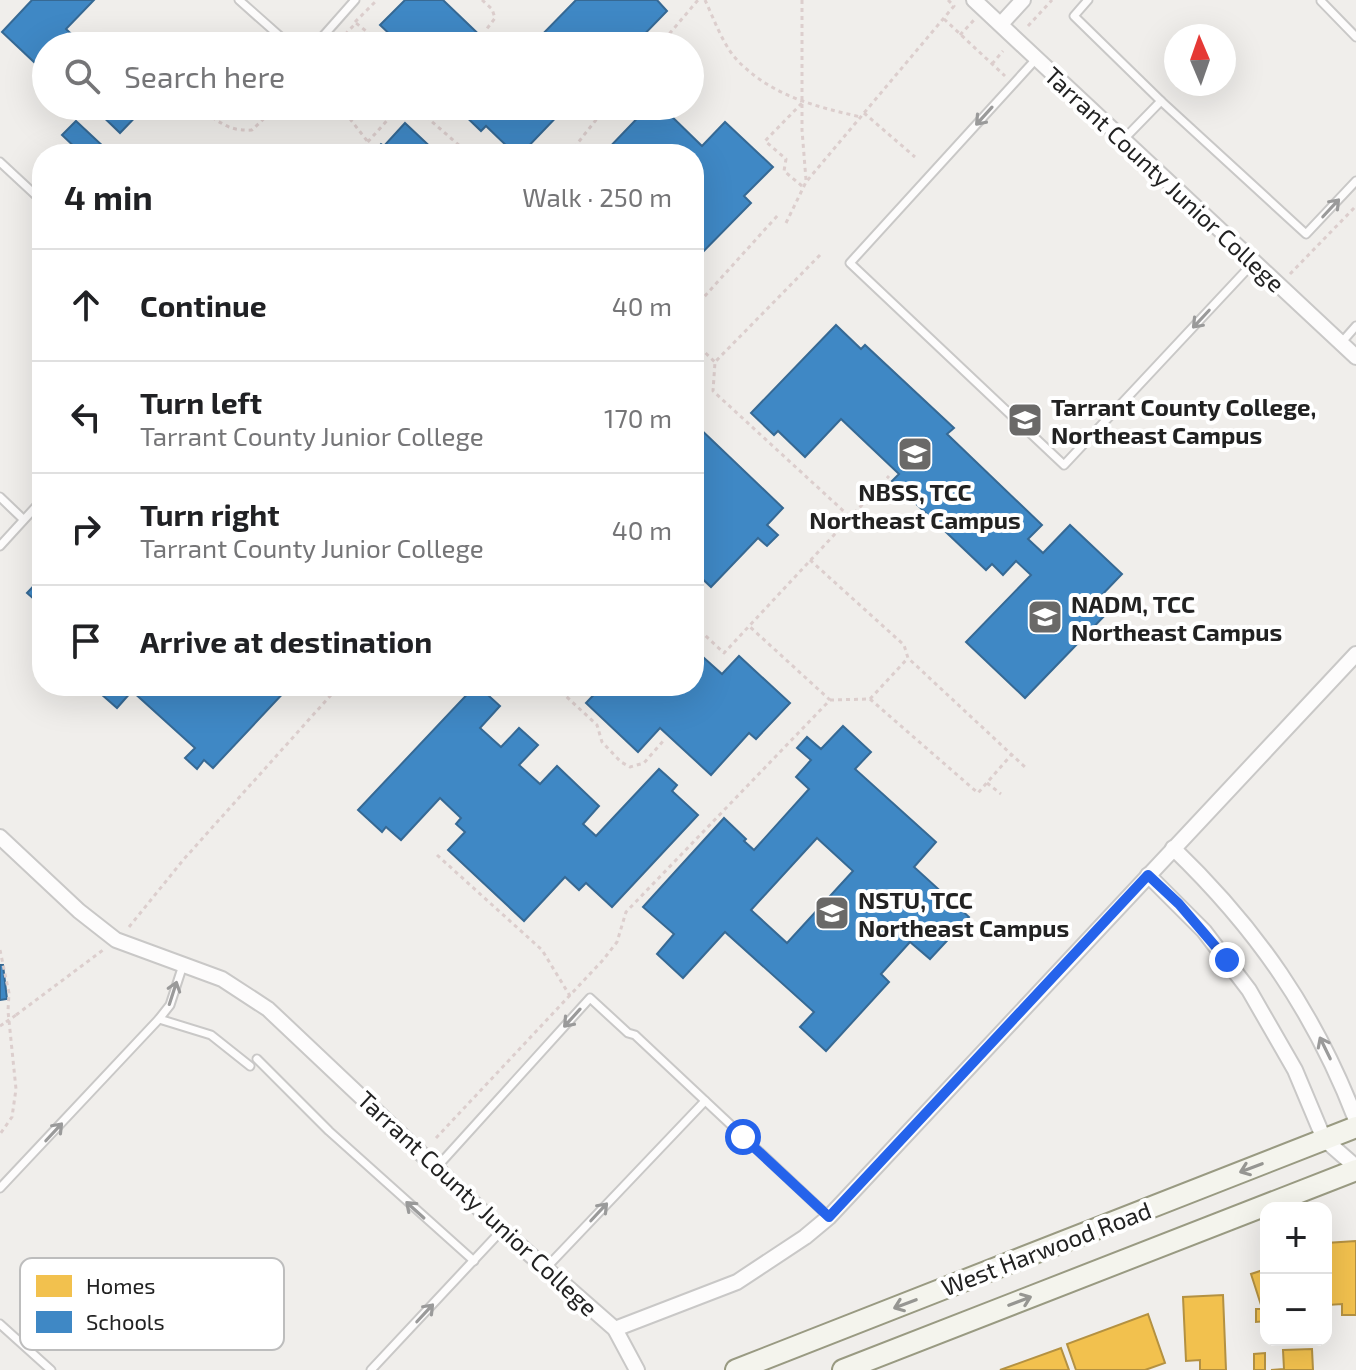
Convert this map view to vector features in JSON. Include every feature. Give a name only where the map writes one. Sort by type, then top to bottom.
[{"type":"main road","name":"West Harwood Road","points":[[736,1370],[1356,1127]]},
{"type":"main road","name":"West Harwood Road","points":[[843,1370],[1356,1169]]},
{"type":"street","name":"Tarrant County Junior College","points":[[974,0],[1356,357]]},
{"type":"street","points":[[1001,24],[1023,0]]},
{"type":"street","name":"Tarrant County Junior College","points":[[0,837],[79,911],[116,940],[222,979],[261,1003],[502,1230],[615,1329],[737,1282],[805,1237],[829,1217],[1356,654]]},
{"type":"street","points":[[1173,848],[1230,905],[1275,963],[1316,1030],[1356,1120]]},
{"type":"street","points":[[1148,875],[1204,931],[1249,990],[1295,1070],[1324,1139],[1356,1169]]},
{"type":"street","points":[[615,1329],[634,1368]]},
{"type":"lane","points":[[239,0],[275,32]]},
{"type":"lane","points":[[327,32],[355,0]]},
{"type":"lane","points":[[1088,0],[1074,16],[1306,234],[1356,181]]},
{"type":"lane","points":[[1321,1],[1356,37]]},
{"type":"lane","points":[[1037,58],[850,263],[1064,465],[1255,262]]},
{"type":"lane","points":[[1123,140],[1161,101]]},
{"type":"lane","points":[[0,162],[32,192]]},
{"type":"lane","points":[[1341,343],[1356,326]]},
{"type":"lane","points":[[0,497],[23,519]]},
{"type":"lane","points":[[0,546],[32,510]]},
{"type":"lane","points":[[0,1188],[159,1019],[170,1005],[183,965]]},
{"type":"lane","points":[[437,1167],[590,998],[628,1033],[635,1035],[829,1217]]},
{"type":"lane","points":[[159,1019],[211,1035],[250,1066]]},
{"type":"lane","points":[[257,1059],[329,1131],[474,1261]]},
{"type":"lane","points":[[545,1269],[705,1101]]},
{"type":"lane","points":[[371,1370],[502,1230]]},
{"type":"lane","points":[[0,1324],[20,1342]]},
{"type":"lane","points":[[29,1350],[51,1370]]},
{"type":"path","points":[[482,0],[492,9],[495,18],[486,30]]},
{"type":"path","points":[[671,32],[698,0]]},
{"type":"path","points":[[705,0],[726,44],[741,65],[802,103],[863,115],[915,157]]},
{"type":"path","points":[[802,0],[806,182]]},
{"type":"path","points":[[786,223],[802,187],[954,6],[948,0]]},
{"type":"path","points":[[1028,26],[1052,0]]},
{"type":"path","points":[[944,19],[1014,84]]},
{"type":"path","points":[[960,35],[974,20]]},
{"type":"path","points":[[347,32],[356,23],[367,32]]},
{"type":"path","points":[[992,64],[1003,51]]},
{"type":"path","points":[[802,103],[765,141],[786,159],[784,171],[802,187]]},
{"type":"path","points":[[216,120],[239,131],[252,130],[262,120]]},
{"type":"path","points":[[351,120],[368,142],[388,120]]},
{"type":"path","points":[[430,120],[458,144]]},
{"type":"path","points":[[577,144],[596,120]]},
{"type":"path","points":[[1290,274],[1356,206]]},
{"type":"path","points":[[704,297],[778,215]]},
{"type":"path","points":[[820,255],[715,362],[713,391],[850,517]]},
{"type":"path","points":[[704,352],[715,362]]},
{"type":"path","points":[[704,634],[724,653],[889,476]]},
{"type":"path","points":[[810,560],[904,645],[908,658],[1026,768]]},
{"type":"path","points":[[749,626],[830,700],[870,699],[978,793],[1012,754]]},
{"type":"path","points":[[870,699],[908,658]]},
{"type":"path","points":[[128,931],[131,923],[184,859],[330,696]]},
{"type":"path","points":[[566,696],[597,725],[602,742],[630,767],[644,763],[664,740]]},
{"type":"path","points":[[436,1138],[617,942],[626,912],[830,700]]},
{"type":"path","points":[[987,783],[1001,794]]},
{"type":"path","points":[[437,855],[542,950],[570,996]]},
{"type":"path","points":[[0,1026],[103,949]]},
{"type":"path","points":[[0,950],[9,993],[16,1089],[12,1117],[0,1134]]},
{"type":"building: Homes","points":[[1356,1241],[1356,1315],[1342,1315],[1342,1304],[1332,1305],[1332,1243]]},
{"type":"building: Homes","points":[[1260,1271],[1260,1302],[1251,1274]]},
{"type":"building: Homes","points":[[1223,1295],[1226,1370],[1200,1370],[1200,1360],[1186,1361],[1183,1297]]},
{"type":"building: Homes","points":[[1256,1309],[1260,1309],[1260,1322],[1256,1322]]},
{"type":"building: Homes","points":[[1148,1314],[1165,1363],[1145,1370],[1076,1370],[1067,1344]]},
{"type":"building: Homes","points":[[1061,1348],[1069,1370],[1000,1370]]},
{"type":"building: Homes","points":[[1312,1349],[1313,1370],[1271,1370],[1284,1369],[1283,1350]]},
{"type":"building: Homes","points":[[1265,1353],[1265,1370],[1254,1370],[1254,1354]]},
{"type":"building: Schools","points":[[32,0],[94,0],[66,29],[69,32],[32,32],[32,60],[2,32]]},
{"type":"building: Schools","points":[[405,0],[443,0],[476,32],[387,32],[380,25]]},
{"type":"building: Schools","points":[[576,0],[657,0],[667,11],[647,32],[545,32]]},
{"type":"building: Schools","points":[[107,120],[133,120],[120,133]]},
{"type":"building: Schools","points":[[470,120],[554,120],[531,144],[505,144],[486,126],[481,131]]},
{"type":"building: Schools","points":[[636,120],[675,120],[700,144],[613,144]]},
{"type":"building: Schools","points":[[76,121],[101,144],[71,144],[62,135]]},
{"type":"building: Schools","points":[[725,122],[773,167],[744,196],[751,203],[704,251],[704,144]]},
{"type":"building: Schools","points":[[405,123],[427,144],[386,144]]},
{"type":"building: Schools","points":[[836,325],[861,349],[865,345],[954,428],[947,434],[1042,525],[1028,539],[1043,553],[1070,525],[1122,574],[1098,599],[1110,610],[1025,698],[966,642],[1031,575],[1016,561],[1003,575],[992,564],[986,570],[892,481],[899,474],[841,419],[805,457],[778,431],[774,435],[751,413]]},
{"type":"building: Schools","points":[[704,433],[783,508],[767,525],[778,535],[767,546],[758,538],[711,587],[704,580]]},
{"type":"building: Schools","points":[[739,656],[790,703],[756,739],[749,733],[711,775],[660,728],[638,752],[586,703],[593,696],[704,696],[704,658],[722,674]]},
{"type":"building: Schools","points":[[103,696],[128,696],[117,708]]},
{"type":"building: Schools","points":[[138,696],[281,696],[213,768],[204,760],[197,769],[185,758],[195,748]]},
{"type":"building: Schools","points":[[466,696],[489,696],[500,706],[480,728],[501,747],[519,728],[538,745],[519,765],[540,784],[557,766],[599,806],[583,824],[596,836],[659,769],[677,785],[672,791],[698,815],[612,907],[586,883],[579,890],[565,877],[524,921],[448,850],[465,832],[456,824],[461,818],[440,798],[401,840],[386,827],[382,832],[358,810]]},
{"type":"building: Schools","points":[[843,726],[871,752],[855,769],[936,842],[914,867],[969,917],[930,959],[910,942],[881,974],[889,982],[826,1051],[800,1027],[814,1012],[725,932],[683,978],[657,954],[674,934],[643,907],[724,818],[754,850],[809,789],[796,777],[811,760],[797,748],[807,737],[821,749]],"holes":[[[817,838],[853,871],[787,943],[751,910]]]},
{"type":"building: Schools","points":[[0,965],[3,965],[7,999],[0,1000]]},
{"type":"place","name":"Tarrant County College, Northeast Campus","points":[[1025,420]]},
{"type":"place","name":"NBSS, TCC Northeast Campus","points":[[915,454]]},
{"type":"place","name":"NADM, TCC Northeast Campus","points":[[1045,617]]},
{"type":"place","name":"NSTU, TCC Northeast Campus","points":[[832,913]]},
{"type":"route","points":[[743,1137],[829,1217],[1148,875],[1179,904],[1227,960]]}]
